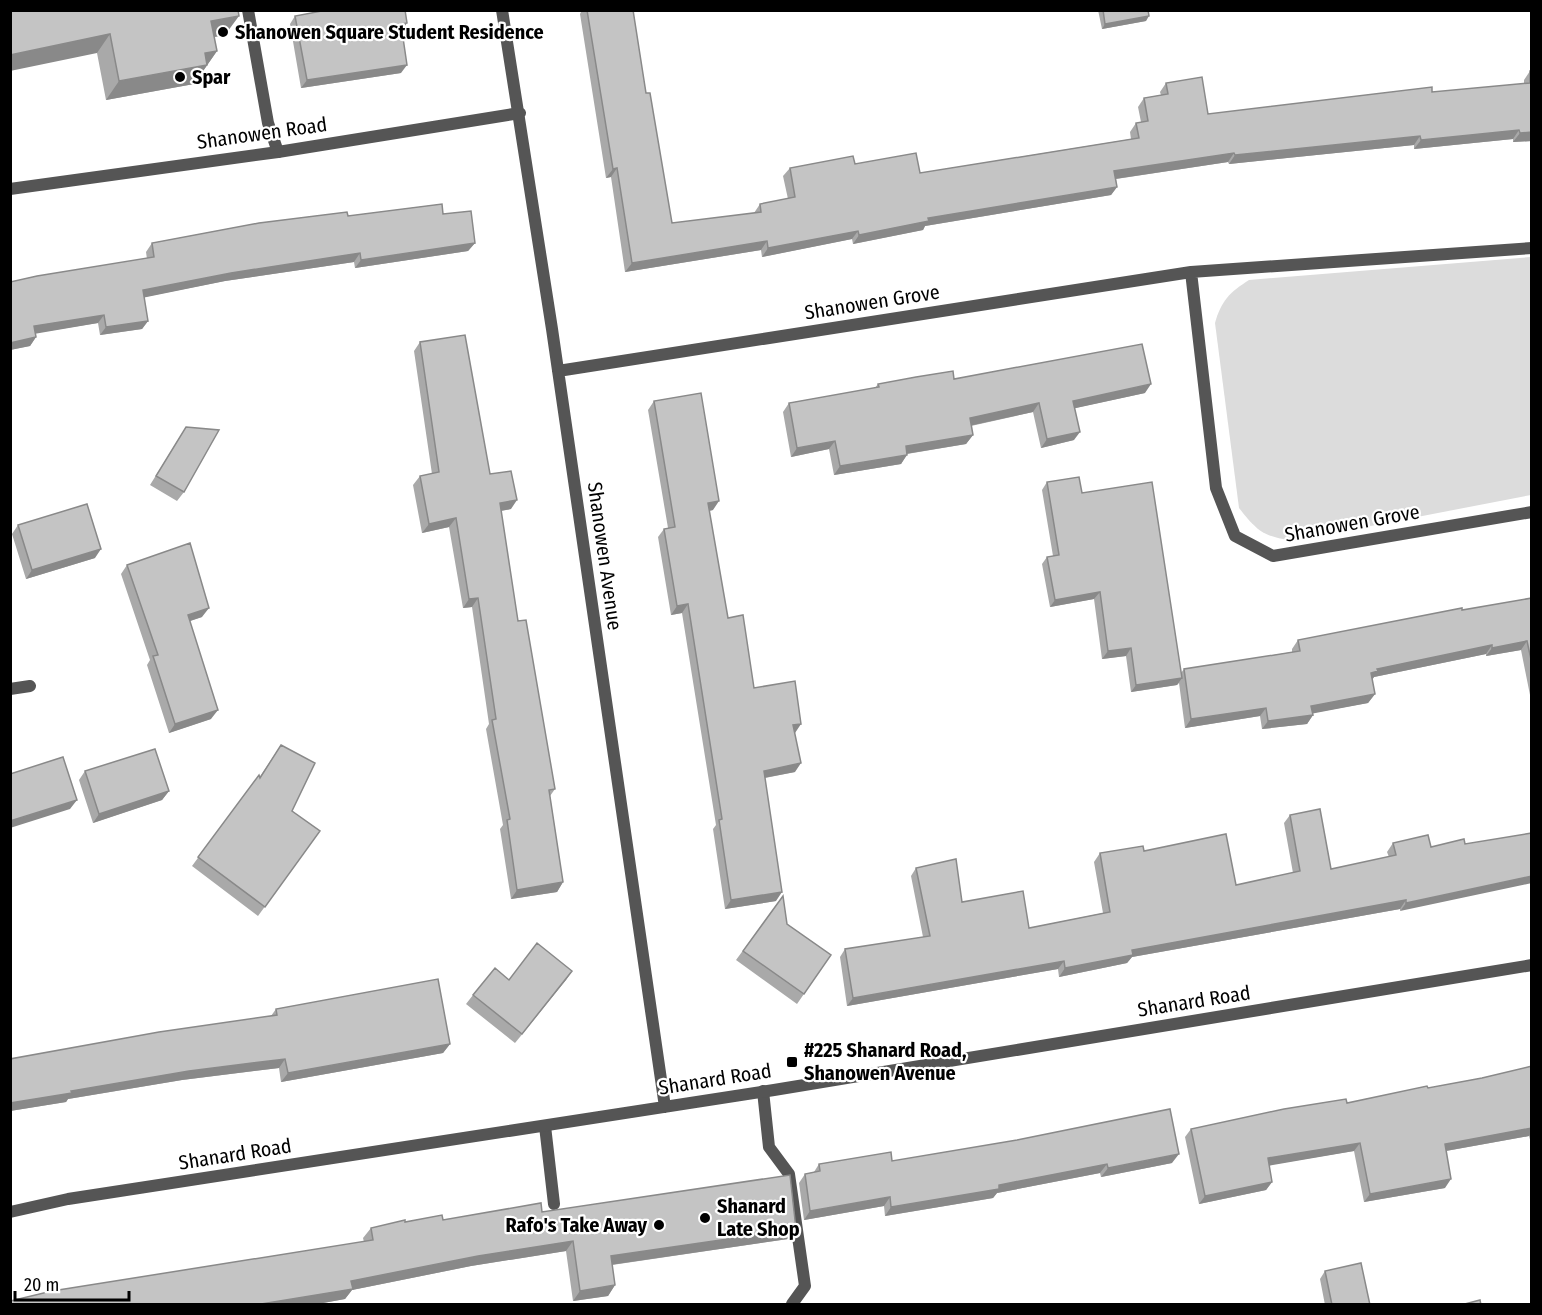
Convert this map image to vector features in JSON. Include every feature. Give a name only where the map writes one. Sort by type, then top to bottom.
[{"type":"street","points":[[248,10],[268,123],[279,152]]},
{"type":"street","name":"Shanowen Avenue","points":[[502,10],[520,113],[665,1107]]},
{"type":"street","name":"Shanowen Road","points":[[10,189],[279,152],[520,113]]},
{"type":"street","name":"Shanowen Grove","points":[[558,371],[1191,272],[1532,248]]},
{"type":"street","name":"Shanowen Grove","points":[[1191,272],[1216,488],[1235,536],[1273,556],[1532,512]]},
{"type":"street","points":[[10,689],[30,686]]},
{"type":"street","name":"Shanard Road","points":[[10,1212],[68,1199],[665,1107],[1532,965]]},
{"type":"street","points":[[763,1091],[769,1147],[789,1174],[800,1242],[805,1286],[792,1305]]},
{"type":"street","points":[[545,1126],[554,1204]]},
{"type":"shaded area","points":[[1531,257],[1531,495],[1293,541],[1268,535],[1251,523],[1239,508],[1215,323],[1223,303],[1231,293],[1249,280]]},
{"type":"building","points":[[10,10],[238,10],[239,16],[211,21],[217,51],[205,53],[207,65],[119,81],[110,34],[10,55]]},
{"type":"building","points":[[327,10],[405,10],[407,23],[401,24],[407,65],[307,80],[295,16]]},
{"type":"building","points":[[587,10],[633,10],[646,93],[650,93],[672,223],[761,212],[760,204],[795,197],[790,168],[853,156],[855,164],[916,153],[920,173],[1139,138],[1136,123],[1148,121],[1144,98],[1168,94],[1166,83],[1202,77],[1208,114],[1432,87],[1432,92],[1530,83],[1530,71],[1532,71],[1532,132],[1520,133],[1519,130],[1421,140],[1420,136],[1235,155],[1234,153],[1114,171],[1117,187],[928,218],[929,221],[859,235],[858,231],[768,248],[767,241],[632,263],[617,168],[613,169]]},
{"type":"building","points":[[1103,10],[1148,10],[1149,16],[1105,24]]},
{"type":"building","points":[[442,204],[443,214],[471,211],[475,243],[361,260],[360,253],[231,273],[143,290],[148,321],[106,327],[104,315],[34,326],[36,337],[10,343],[10,282],[154,257],[152,243],[259,223],[347,212],[348,216]]},
{"type":"building","points":[[465,335],[490,474],[511,471],[517,500],[500,503],[518,621],[526,620],[555,789],[549,790],[563,882],[517,890],[507,820],[510,819],[492,720],[496,719],[478,598],[469,599],[456,518],[429,524],[420,476],[439,472],[420,342]]},
{"type":"building","points":[[1142,344],[1151,384],[1073,401],[1080,432],[1047,439],[1039,403],[970,418],[973,435],[906,446],[907,455],[840,466],[835,441],[797,448],[789,403],[879,387],[878,384],[916,377],[953,371],[954,379]]},
{"type":"building","points":[[701,393],[719,501],[708,503],[728,618],[743,615],[754,688],[795,681],[801,724],[793,725],[801,763],[764,771],[782,892],[731,900],[719,820],[722,819],[688,604],[677,606],[664,529],[675,527],[654,401]]},
{"type":"building","points":[[186,427],[219,430],[184,492],[156,476]]},
{"type":"building","points":[[1079,477],[1082,493],[1152,482],[1182,678],[1136,685],[1131,648],[1108,651],[1100,592],[1055,600],[1047,557],[1059,555],[1047,482]]},
{"type":"building","points":[[87,504],[101,549],[32,570],[18,525]]},
{"type":"building","points":[[190,543],[209,608],[188,615],[218,710],[175,724],[153,656],[158,655],[127,565]]},
{"type":"building","points":[[1532,598],[1532,664],[1527,641],[1492,648],[1492,645],[1377,669],[1378,671],[1371,673],[1375,694],[1311,706],[1313,715],[1268,721],[1266,708],[1191,719],[1184,669],[1300,651],[1298,640],[1462,608],[1462,610]]},
{"type":"building","points":[[281,745],[315,763],[292,811],[320,831],[265,907],[198,857],[259,775],[260,778]]},
{"type":"building","points":[[155,749],[169,791],[99,814],[85,771]]},
{"type":"building","points":[[63,757],[77,800],[10,821],[10,774]]},
{"type":"building","points":[[1320,809],[1331,869],[1396,855],[1393,843],[1428,835],[1431,847],[1464,839],[1465,844],[1532,833],[1532,876],[1406,903],[1406,900],[1132,950],[1133,955],[1065,968],[1064,961],[853,998],[845,949],[930,936],[916,868],[956,859],[962,902],[1023,891],[1029,928],[1110,912],[1100,853],[1143,846],[1144,851],[1226,834],[1236,885],[1300,871],[1290,815]]},
{"type":"building","points":[[783,896],[787,924],[831,955],[804,994],[743,951]]},
{"type":"building","points":[[537,943],[572,971],[522,1034],[473,995],[495,968],[509,980]]},
{"type":"building","points":[[438,979],[450,1044],[288,1073],[285,1059],[189,1071],[10,1103],[10,1059],[159,1032],[277,1015],[276,1009]]},
{"type":"building","points":[[1532,1066],[1532,1128],[1445,1144],[1451,1179],[1370,1194],[1360,1143],[1268,1158],[1272,1182],[1205,1196],[1191,1129],[1284,1109],[1346,1099],[1347,1103],[1427,1086],[1428,1088],[1482,1078]]},
{"type":"building","points":[[1170,1109],[1179,1154],[1108,1168],[1107,1164],[999,1185],[999,1189],[891,1207],[890,1197],[810,1211],[805,1174],[820,1171],[819,1164],[891,1152],[892,1161],[1017,1140]]},
{"type":"building","points":[[790,1175],[796,1229],[611,1256],[615,1285],[580,1291],[573,1241],[478,1256],[351,1281],[353,1289],[255,1305],[10,1305],[10,1301],[52,1291],[373,1240],[371,1228],[405,1220],[405,1222],[442,1215],[443,1220],[541,1203],[542,1212]]},
{"type":"building","points":[[1361,1263],[1370,1305],[1332,1305],[1325,1271]]},
{"type":"building","points":[[1480,1300],[1481,1305],[1461,1305]]},
{"type":"place","name":"Shanowen Square Student Residence","points":[[223,32]]},
{"type":"place","name":"Spar","points":[[180,77]]},
{"type":"place","name":"#225 Shanard Road, Shanowen Avenue","points":[[792,1062]]},
{"type":"place","name":"Shanard Late Shop","points":[[705,1218]]},
{"type":"place","name":"Rafo's Take Away","points":[[659,1225]]}]
